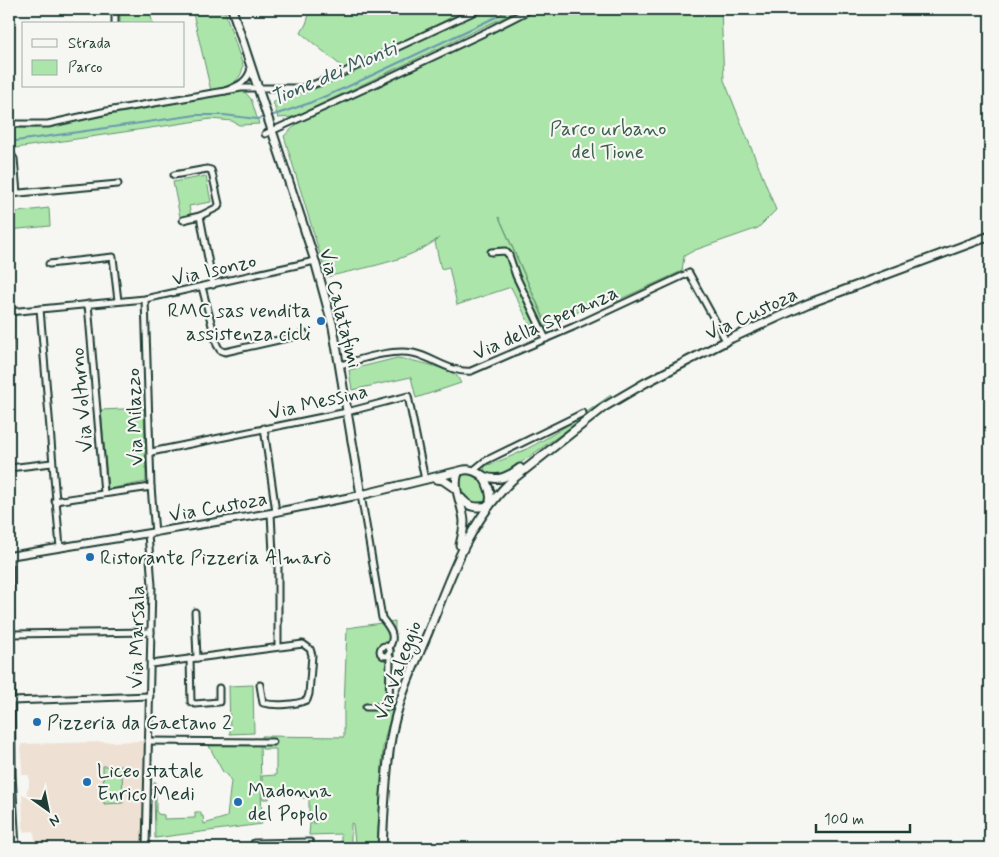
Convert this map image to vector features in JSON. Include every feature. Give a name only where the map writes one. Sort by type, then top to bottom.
[{"type":"main road","name":"Via Calatafimi","points":[[232,9],[264,107],[269,133],[315,261],[333,327],[361,495]]},
{"type":"main road","name":"Via Custoza","points":[[454,566],[471,531],[489,506],[512,480],[604,407],[627,392],[732,338],[807,304],[990,236]]},
{"type":"main road","name":"Via Custoza","points":[[361,495],[470,469],[495,479],[503,479],[540,454],[544,454]]},
{"type":"main road","points":[[454,566],[463,534],[464,522],[456,477],[458,473]]},
{"type":"main road","points":[[428,479],[443,480],[458,492],[464,502],[477,508],[489,506],[491,497],[482,475]]},
{"type":"main road","name":"Via Valeggio","points":[[382,848],[388,759],[398,708],[454,566]]},
{"type":"street","points":[[115,9],[115,22]]},
{"type":"street","points":[[9,124],[48,124],[107,111],[241,88],[304,88],[322,82],[480,9]]},
{"type":"street","points":[[269,133],[531,9]]},
{"type":"street","points":[[225,91],[243,82],[248,77],[251,68]]},
{"type":"street","points":[[9,155],[14,159],[17,193]]},
{"type":"street","points":[[174,175],[211,170],[218,204],[215,209],[200,216],[182,220]]},
{"type":"street","points":[[9,194],[118,184]]},
{"type":"street","points":[[200,216],[213,285]]},
{"type":"street","points":[[491,252],[505,251],[509,255],[516,276],[546,339]]},
{"type":"street","points":[[48,264],[113,258],[118,301]]},
{"type":"street","name":"Via Isonzo","points":[[9,312],[145,299],[315,261]]},
{"type":"street","name":"Via della Speranza","points":[[340,365],[396,351],[414,353],[456,371],[471,371],[546,339],[689,273],[724,337]]},
{"type":"street","points":[[202,287],[217,345],[220,350],[225,352],[305,334]]},
{"type":"street","name":"Via Milazzo","points":[[145,299],[151,452],[151,534]]},
{"type":"street","name":"Via Volturno","points":[[88,304],[104,493]]},
{"type":"street","points":[[40,309],[60,548]]},
{"type":"street","name":"Via Messina","points":[[151,452],[346,412],[408,396],[428,479]]},
{"type":"street","name":"Via Custoza","points":[[474,470],[484,461],[583,413]]},
{"type":"street","points":[[264,428],[274,513],[273,554],[278,566],[278,648]]},
{"type":"street","points":[[9,468],[52,463]]},
{"type":"street","points":[[56,501],[151,487]]},
{"type":"street","points":[[361,495],[382,618],[391,630],[392,643],[389,647],[391,652],[388,655],[390,658],[390,707],[366,707]]},
{"type":"street","name":"Via Custoza","points":[[9,556],[274,513],[361,495]]},
{"type":"street","name":"Via Marsala","points":[[146,848],[151,664],[151,534]]},
{"type":"street","points":[[9,556],[16,848]]},
{"type":"street","points":[[195,612],[197,658]]},
{"type":"street","points":[[11,634],[151,632]]},
{"type":"street","points":[[151,664],[303,644],[310,649],[312,655],[307,700],[301,702],[263,703],[260,685]]},
{"type":"street","points":[[388,655],[383,656],[380,652],[384,646],[389,647]]},
{"type":"street","points":[[190,659],[190,699],[193,704],[218,702],[219,688]]},
{"type":"street","points":[[12,701],[150,696]]},
{"type":"street","points":[[148,741],[273,742]]},
{"type":"street","points":[[254,848],[254,843],[310,842],[310,848]]},
{"type":"shaded area","name":"Liceo statale Enrico Medi","points":[[146,741],[143,848],[36,848],[34,831],[23,832],[22,795],[27,795],[29,775],[22,775],[21,744]]},
{"type":"green space","points":[[120,9],[149,9],[152,22],[120,22]]},
{"type":"green space","points":[[192,9],[224,9],[243,66],[239,77],[232,84],[211,91]]},
{"type":"green space","points":[[311,9],[469,9],[345,69],[301,33]]},
{"type":"green space","points":[[486,9],[521,9],[294,117],[278,118],[273,102],[320,87]]},
{"type":"green space","name":"Parco urbano del Tione","points":[[535,9],[721,9],[724,80],[776,210],[758,228],[695,250],[684,256],[682,271],[614,302],[608,297],[548,327],[499,217],[547,327],[534,333],[511,287],[457,305],[449,267],[441,269],[435,242],[439,238],[414,253],[400,258],[327,277],[284,136],[298,123]]},
{"type":"green space","points":[[244,91],[251,99],[259,124],[239,125],[232,121],[211,119],[9,149],[9,128],[35,128]]},
{"type":"green space","points":[[206,176],[211,202],[189,206],[191,215],[180,217],[173,182]]},
{"type":"green space","points":[[49,208],[50,226],[9,230],[9,213]]},
{"type":"green space","points":[[14,319],[12,396],[9,397],[9,320]]},
{"type":"green space","points":[[397,358],[445,370],[457,376],[461,383],[416,398],[411,377],[352,390],[349,370]]},
{"type":"green space","points":[[611,395],[612,397],[598,408],[505,474],[492,475],[484,471],[485,466],[519,453],[551,435]]},
{"type":"green space","points":[[144,408],[146,482],[108,489],[101,410]]},
{"type":"green space","points":[[464,474],[473,475],[484,486],[486,498],[482,505],[467,498],[461,490],[460,485]]},
{"type":"green space","points":[[395,621],[393,710],[383,747],[377,848],[355,848],[357,843],[355,843],[353,824],[351,823],[351,848],[341,848],[341,834],[309,835],[310,823],[316,823],[309,820],[309,794],[307,798],[302,798],[302,794],[270,794],[269,799],[263,799],[262,776],[276,775],[276,749],[262,749],[262,736],[344,737],[347,628]]},
{"type":"green space","points":[[253,685],[254,733],[230,734],[229,686]]},
{"type":"green space","points":[[260,745],[262,824],[155,838],[154,783],[156,782],[156,811],[158,814],[164,815],[164,819],[195,818],[195,812],[201,812],[204,824],[227,817],[231,781],[227,774],[223,772],[209,746]]},
{"type":"green space","points":[[103,766],[122,766],[123,803],[104,804]]},
{"type":"waterway","name":"Tione dei Monti","points":[[9,142],[196,115],[224,115],[257,119],[277,114],[347,87],[510,9]]},
{"type":"place","name":"RMC sas vendita assistenza cicli","points":[[321,321]]},
{"type":"place","name":"Ristorante Pizzeria Almarò","points":[[90,557]]},
{"type":"place","name":"Pizzeria da Gaetano 2","points":[[37,722]]},
{"type":"place","name":"Liceo statale Enrico Medi","points":[[87,782]]},
{"type":"place","name":"Madonna del Popolo","points":[[238,802]]}]
